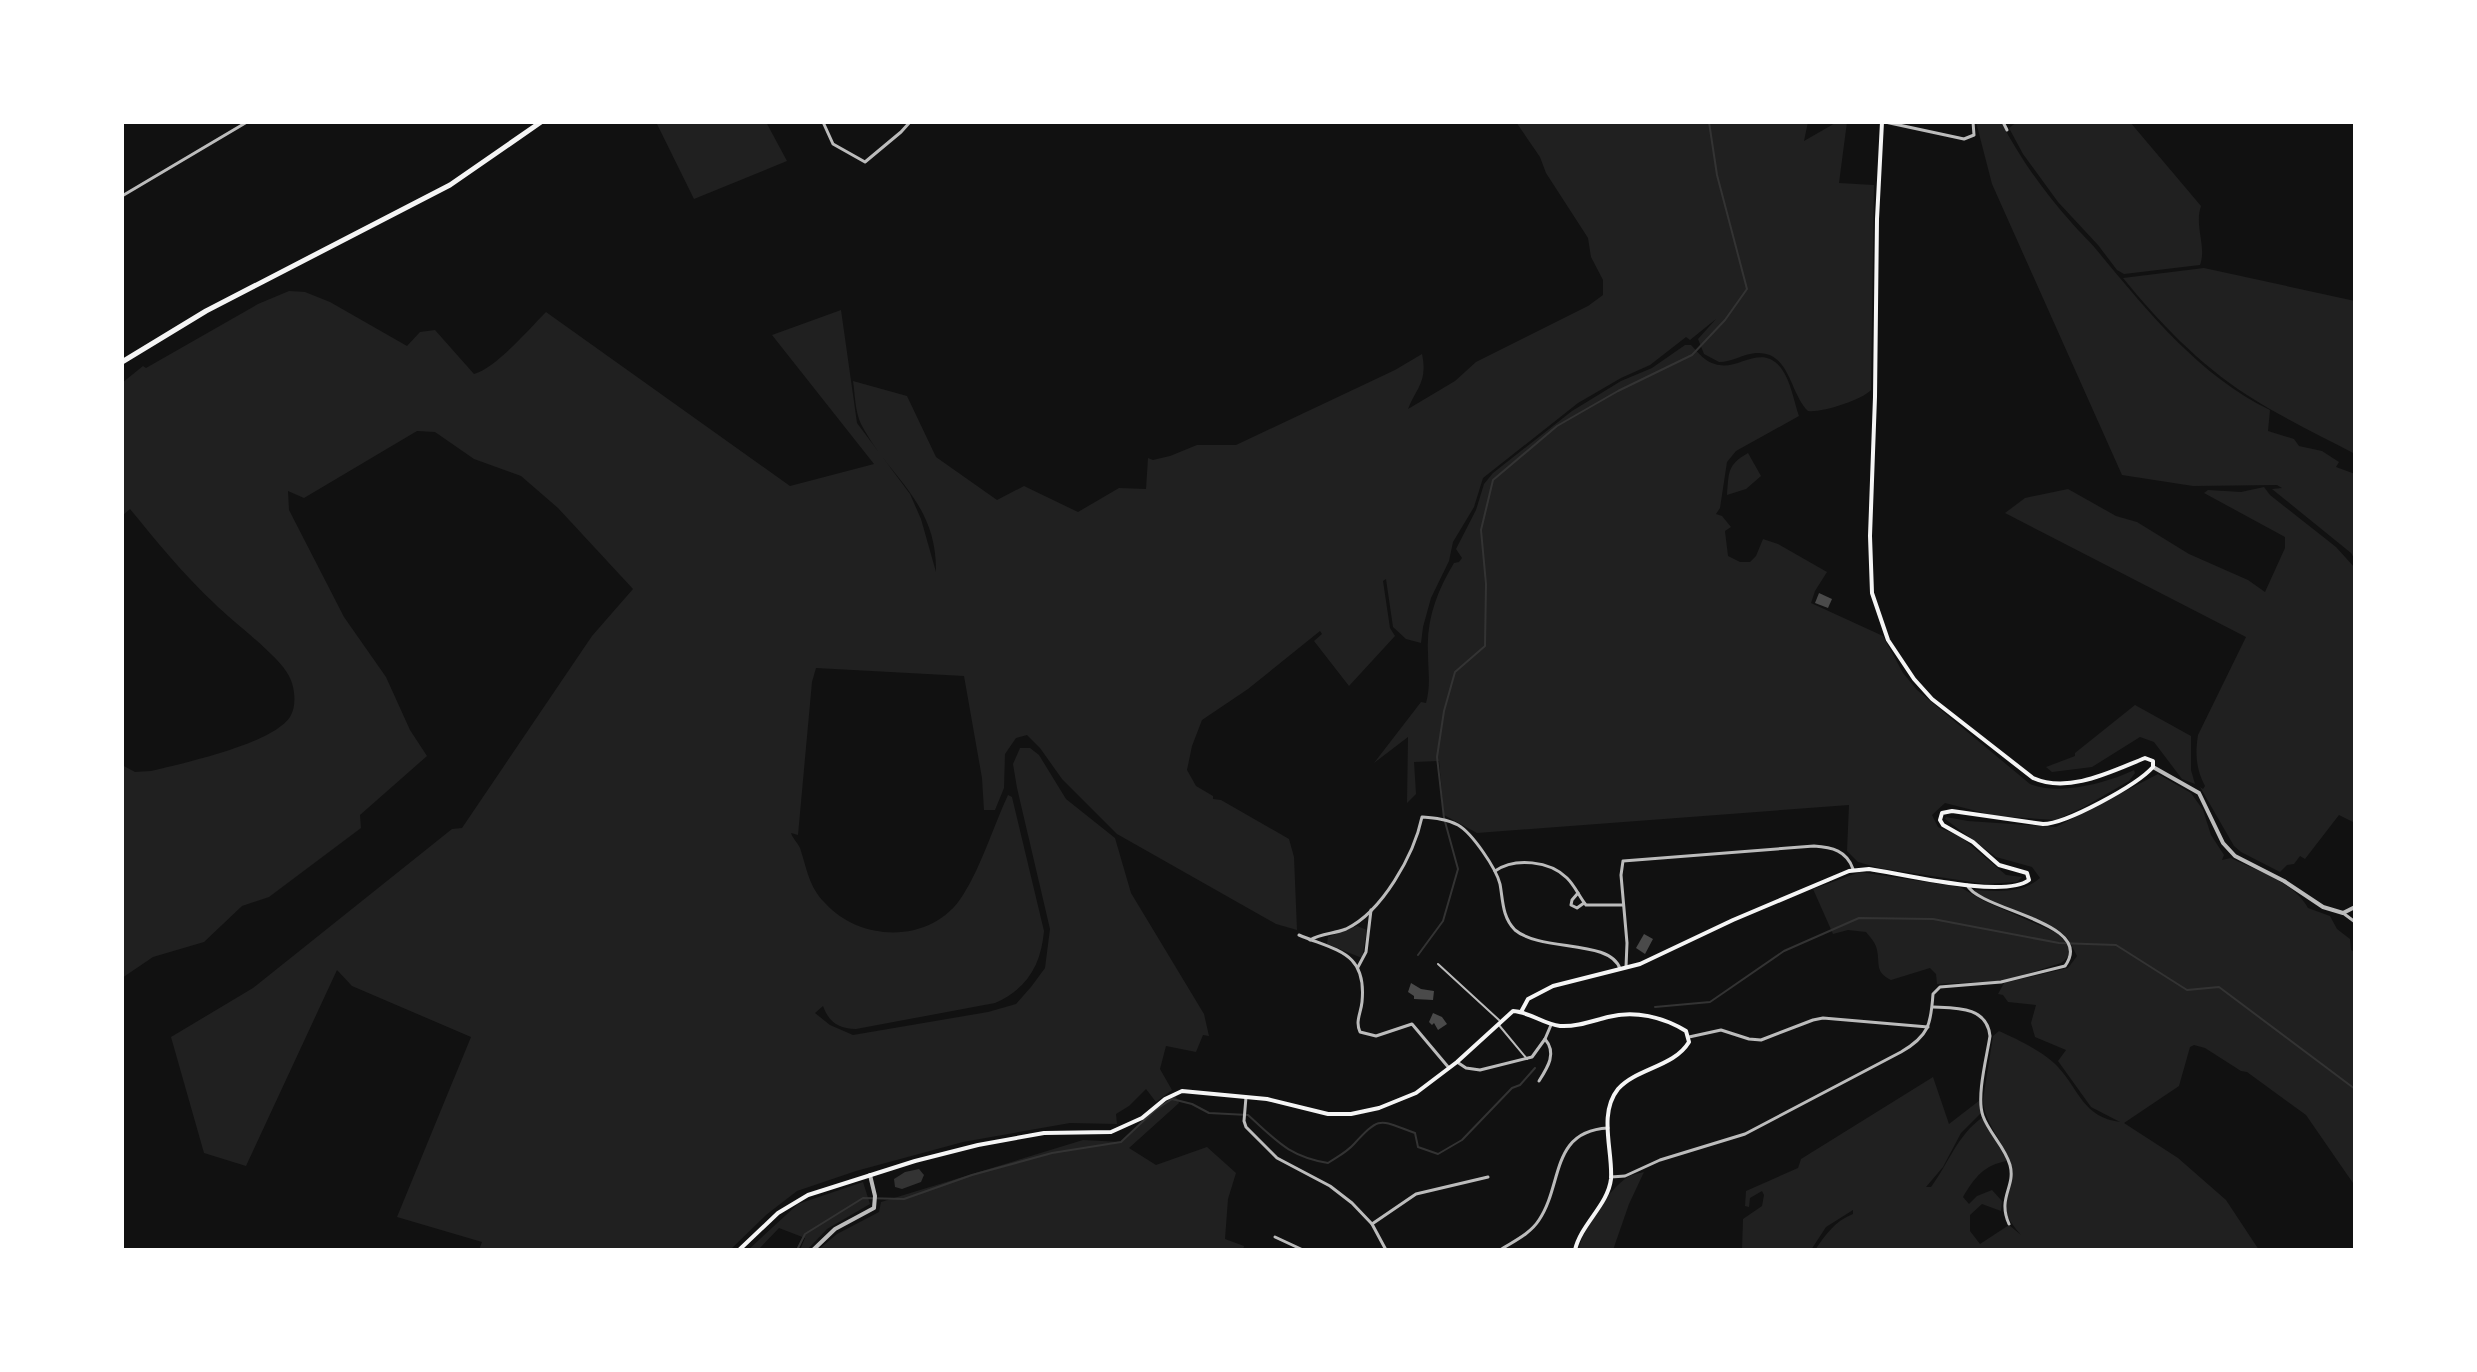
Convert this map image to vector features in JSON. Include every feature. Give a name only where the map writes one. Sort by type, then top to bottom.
[{"type":"highway","points":[[122,362],[206,311],[450,185],[541,122]]},
{"type":"main road","points":[[1521,1012],[1528,999],[1553,986],[1653,958],[1744,914],[1853,870],[2002,888],[2022,884],[2030,876],[2024,871],[1999,865],[1968,838],[1943,825],[1940,818],[1944,812],[2030,823],[2056,823],[2112,794],[2153,767],[2153,761],[2145,758],[2113,772],[2074,781],[2052,784],[2033,778],[1925,692],[1897,656],[1883,628],[1872,593],[1869,564],[1875,397],[1877,187],[1883,124]]},
{"type":"main road","points":[[739,1250],[795,1201],[870,1175],[1029,1135],[1111,1132],[1132,1123],[1182,1091],[1274,1100],[1328,1114],[1360,1113],[1416,1093],[1457,1062],[1513,1011],[1551,1025],[1580,1025],[1610,1016],[1636,1014],[1670,1023],[1686,1031],[1689,1037],[1687,1046],[1630,1079],[1618,1090],[1610,1105],[1608,1128],[1611,1177],[1606,1192],[1581,1232],[1575,1250]]},
{"type":"street","points":[[122,196],[247,122]]},
{"type":"street","points":[[823,122],[833,144],[865,162],[910,122]]},
{"type":"street","points":[[1883,124],[1964,139],[1974,135],[1973,122]]},
{"type":"street","points":[[2003,122],[2007,130]]},
{"type":"street","points":[[2153,767],[2199,793],[2231,853],[2284,881],[2323,907],[2343,913],[2355,922]]},
{"type":"street","points":[[1310,940],[1347,928],[1371,910],[1406,862],[1422,817],[1447,820],[1467,832],[1495,871],[1506,917],[1519,933],[1550,944],[1604,952],[1623,968]]},
{"type":"street","points":[[1623,968],[1627,938],[1621,875],[1623,861],[1819,846],[1846,855],[1853,870]]},
{"type":"street","points":[[1495,871],[1510,864],[1545,865],[1562,874],[1584,903],[1595,907],[1623,905]]},
{"type":"street","points":[[1611,1177],[1625,1176],[1660,1160],[1745,1134],[1901,1052],[1921,1040],[1928,1027],[1933,994],[1940,987],[2001,982],[2065,966],[2071,957],[2068,941],[2044,924],[1975,895],[1967,885]]},
{"type":"street","points":[[1578,893],[1571,905],[1577,908],[1584,903]]},
{"type":"street","points":[[2343,913],[2355,907]]},
{"type":"street","points":[[1358,967],[1364,958],[1371,910]]},
{"type":"street","points":[[1360,919],[1370,928]]},
{"type":"street","points":[[1299,935],[1350,957],[1358,967],[1362,997],[1357,1024],[1360,1032],[1380,1036],[1412,1024],[1449,1068]]},
{"type":"street","points":[[1933,1007],[1966,1009],[1979,1016],[1988,1027],[1990,1036],[1982,1113],[2010,1164],[2011,1181],[2005,1195],[2004,1211],[2009,1224]]},
{"type":"street","points":[[1689,1037],[1721,1030],[1761,1040],[1823,1018],[1928,1027]]},
{"type":"street","points":[[1457,1062],[1473,1070],[1527,1059],[1536,1054],[1551,1025]]},
{"type":"street","points":[[1539,1081],[1550,1059],[1550,1047],[1545,1039]]},
{"type":"street","points":[[1246,1097],[1246,1127],[1273,1155],[1339,1192],[1372,1224],[1386,1250]]},
{"type":"street","points":[[1500,1250],[1525,1235],[1540,1219],[1557,1167],[1568,1148],[1590,1130],[1608,1128]]},
{"type":"street","points":[[813,1250],[835,1229],[870,1213],[876,1204],[870,1175]]},
{"type":"street","points":[[1372,1224],[1416,1194],[1488,1177]]},
{"type":"street","points":[[1275,1237],[1303,1250]]},
{"type":"lane","points":[[1438,964],[1498,1022],[1527,1059]]},
{"type":"shaded area","points":[[656,122],[766,122],[787,161],[694,199]]},
{"type":"shaded area","points":[[1516,122],[1808,122],[1804,141],[1837,122],[1847,122],[1839,183],[1874,185],[1871,390],[1841,405],[1808,411],[1782,365],[1767,354],[1756,353],[1719,362],[1704,354],[1698,339],[1716,319],[1650,365],[1578,403],[1483,478],[1474,507],[1453,542],[1449,561],[1431,598],[1421,643],[1406,639],[1393,627],[1386,579],[1383,581],[1390,628],[1395,636],[1349,686],[1314,641],[1322,634],[1320,631],[1248,689],[1202,720],[1187,770],[1196,786],[1213,799],[1221,800],[1289,839],[1294,857],[1297,930],[1276,924],[1117,834],[1062,779],[1027,735],[1016,738],[1005,754],[1004,788],[995,810],[984,810],[982,778],[964,676],[816,668],[812,682],[798,835],[791,833],[800,848],[815,891],[825,903],[858,926],[877,931],[916,930],[934,923],[950,911],[970,883],[1008,795],[1012,797],[1044,931],[1040,955],[1024,983],[995,1003],[856,1029],[834,1023],[823,1006],[815,1013],[830,1025],[853,1035],[988,1012],[1016,1004],[1031,987],[1045,968],[1050,929],[1013,764],[1020,748],[1030,748],[1039,755],[1066,799],[1115,838],[1131,893],[1204,1014],[1209,1036],[1203,1035],[1196,1052],[1166,1046],[1160,1069],[1172,1090],[1156,1102],[1146,1089],[1116,1114],[1117,1124],[1070,1123],[963,1142],[856,1171],[797,1191],[766,1215],[730,1250],[479,1250],[482,1242],[397,1217],[471,1037],[352,986],[337,970],[246,1166],[204,1153],[171,1037],[253,988],[452,829],[462,828],[592,636],[633,589],[558,508],[521,476],[474,459],[435,432],[417,431],[304,498],[288,491],[289,510],[344,617],[386,677],[410,730],[427,756],[360,815],[361,828],[269,897],[242,906],[204,942],[153,957],[122,978],[122,765],[135,772],[151,771],[247,744],[280,727],[290,717],[294,702],[291,680],[276,659],[192,582],[130,509],[122,516],[122,383],[143,366],[146,368],[258,304],[289,291],[305,292],[330,302],[407,346],[420,332],[435,330],[474,374],[502,356],[546,312],[790,486],[874,464],[772,335],[841,310],[857,423],[910,494],[921,519],[936,572],[929,527],[920,508],[861,424],[853,381],[907,396],[936,457],[997,500],[1024,486],[1078,512],[1119,488],[1146,489],[1148,458],[1153,460],[1170,456],[1197,445],[1236,445],[1395,370],[1422,354],[1422,378],[1408,409],[1455,381],[1476,362],[1588,306],[1603,295],[1603,280],[1591,257],[1588,238]]},
{"type":"shaded area","points":[[1976,122],[2001,122],[2024,162],[2051,199],[2157,320],[2221,380],[2270,410],[2268,431],[2294,439],[2299,446],[2322,451],[2339,462],[2336,467],[2355,474],[2355,560],[2351,553],[2272,489],[2282,488],[2277,485],[2193,486],[2122,475],[1992,184]]},
{"type":"shaded area","points":[[2017,122],[2130,122],[2201,206],[2200,265],[2124,274],[2117,270],[2058,202],[2023,154],[2009,128]]},
{"type":"shaded area","points":[[2204,268],[2355,301],[2355,454],[2273,411],[2230,383],[2180,341],[2123,278]]},
{"type":"shaded area","points":[[1685,345],[1691,345],[1715,364],[1732,364],[1757,357],[1773,361],[1787,379],[1799,416],[1736,451],[1727,462],[1720,508],[1716,514],[1722,516],[1731,527],[1725,531],[1728,556],[1740,562],[1750,562],[1763,539],[1778,544],[1827,572],[1811,603],[1883,636],[1903,673],[1917,690],[2030,784],[2054,789],[2068,788],[2134,770],[2129,781],[2056,820],[1996,816],[1945,803],[1932,815],[1938,827],[1961,837],[2006,875],[2022,877],[2017,882],[1985,884],[1858,862],[1847,851],[1849,805],[1477,833],[1444,815],[1439,761],[1414,762],[1416,794],[1407,803],[1408,737],[1374,763],[1421,702],[1426,703],[1431,617],[1448,574],[1454,563],[1462,558],[1456,549],[1476,510],[1484,484],[1493,473],[1572,411],[1621,381],[1652,368]]},
{"type":"shaded area","points":[[1748,453],[1761,476],[1746,489],[1727,495],[1730,470],[1736,461]]},
{"type":"shaded area","points":[[2264,487],[2336,547],[2355,568],[2355,823],[2339,815],[2305,859],[2300,856],[2294,864],[2287,865],[2280,872],[2234,846],[2200,787],[2203,789],[2205,786],[2197,761],[2198,735],[2246,637],[2005,513],[2025,498],[2068,489],[2116,516],[2137,522],[2189,554],[2248,580],[2265,592],[2285,548],[2285,537],[2204,493],[2208,490],[2241,492]]},
{"type":"shaded area","points":[[2135,705],[2191,736],[2191,770],[2195,784],[2182,779],[2154,742],[2140,737],[2092,767],[2052,772],[2046,767],[2075,756]]},
{"type":"shaded area","points":[[2158,774],[2191,793],[2203,810],[2211,835],[2224,855],[2222,860],[2231,858],[2284,884],[2308,908],[2330,916],[2337,929],[2350,939],[2351,950],[2355,952],[2355,1186],[2306,1115],[2247,1072],[2194,1045],[2190,1047],[2179,1086],[2124,1123],[2178,1158],[2226,1200],[2259,1250],[1815,1250],[1831,1229],[1853,1214],[1853,1210],[1826,1227],[1811,1250],[1742,1250],[1743,1219],[1762,1206],[1764,1195],[1762,1191],[1750,1198],[1749,1207],[1745,1206],[1746,1191],[1798,1168],[1801,1159],[1933,1077],[1949,1124],[1980,1100],[1981,1113],[1961,1133],[1943,1167],[1926,1187],[1931,1187],[1960,1141],[1983,1117],[2007,1161],[1981,1173],[1963,1197],[1969,1204],[1977,1196],[1992,1190],[2002,1201],[2001,1211],[1982,1204],[1970,1215],[1970,1231],[1980,1244],[2009,1225],[2021,1235],[2006,1212],[2012,1176],[2010,1165],[1987,1117],[1983,1100],[1993,1036],[1999,1031],[2045,1056],[2058,1067],[2090,1109],[2120,1122],[2091,1107],[2058,1061],[2066,1050],[2035,1037],[2031,1023],[2036,1005],[2008,1002],[1998,994],[2004,983],[2068,968],[2077,956],[2068,939],[2058,930],[1978,896],[1974,890],[2017,889],[2040,878],[2032,867],[1996,857],[1945,819],[2056,827]]},
{"type":"shaded area","points":[[1860,872],[1960,887],[2057,933],[2068,945],[2068,957],[2061,963],[2005,981],[1937,984],[1936,974],[1930,968],[1891,980],[1880,971],[1876,947],[1866,932],[1848,930],[1833,934],[1813,889]]},
{"type":"shaded area","points":[[1357,926],[1367,930],[1362,958],[1327,944],[1328,937]]},
{"type":"shaded area","points":[[1175,1095],[1179,1103],[1129,1148],[1156,1165],[1207,1147],[1236,1173],[1228,1199],[1225,1239],[1244,1246],[1243,1250],[818,1250],[837,1234],[879,1212],[881,1202],[1083,1140],[1121,1142]]},
{"type":"shaded area","points":[[919,1169],[924,1175],[921,1182],[902,1189],[895,1187],[894,1179],[905,1172]]},
{"type":"shaded area","points":[[1644,1172],[1613,1250],[1579,1250],[1590,1222],[1611,1192],[1627,1177]]},
{"type":"shaded area","points":[[863,1182],[870,1204],[827,1229],[807,1250],[800,1250],[805,1238],[779,1228],[758,1250],[748,1250],[798,1204]]},
{"type":"building","points":[[1819,593],[1832,599],[1828,608],[1815,603]]},
{"type":"building","points":[[1644,934],[1653,939],[1645,954],[1636,948]]},
{"type":"building","points":[[1411,983],[1434,991],[1433,1000],[1414,999],[1408,992]]},
{"type":"building","points":[[1433,1013],[1442,1017],[1447,1024],[1438,1030],[1434,1023],[1429,1022]]},
{"type":"waterway","points":[[1418,955],[1443,921],[1458,869],[1444,818],[1437,757],[1444,711],[1455,672],[1485,646],[1486,584],[1481,530],[1493,480],[1557,426],[1618,391],[1692,355],[1725,320],[1747,289],[1717,175],[1709,122]]},
{"type":"waterway","points":[[1655,1007],[1710,1002],[1784,951],[1859,918],[1933,919],[2059,943],[2116,945],[2187,990],[2219,987],[2355,1089]]},
{"type":"waterway","points":[[797,1250],[805,1234],[863,1198],[904,1199],[972,1175],[1052,1153],[1121,1142],[1155,1110],[1172,1099],[1192,1104],[1209,1113],[1248,1115],[1293,1152],[1328,1163],[1348,1150],[1370,1128],[1381,1123],[1415,1133],[1418,1147],[1438,1154],[1462,1140],[1535,1068]]}]
